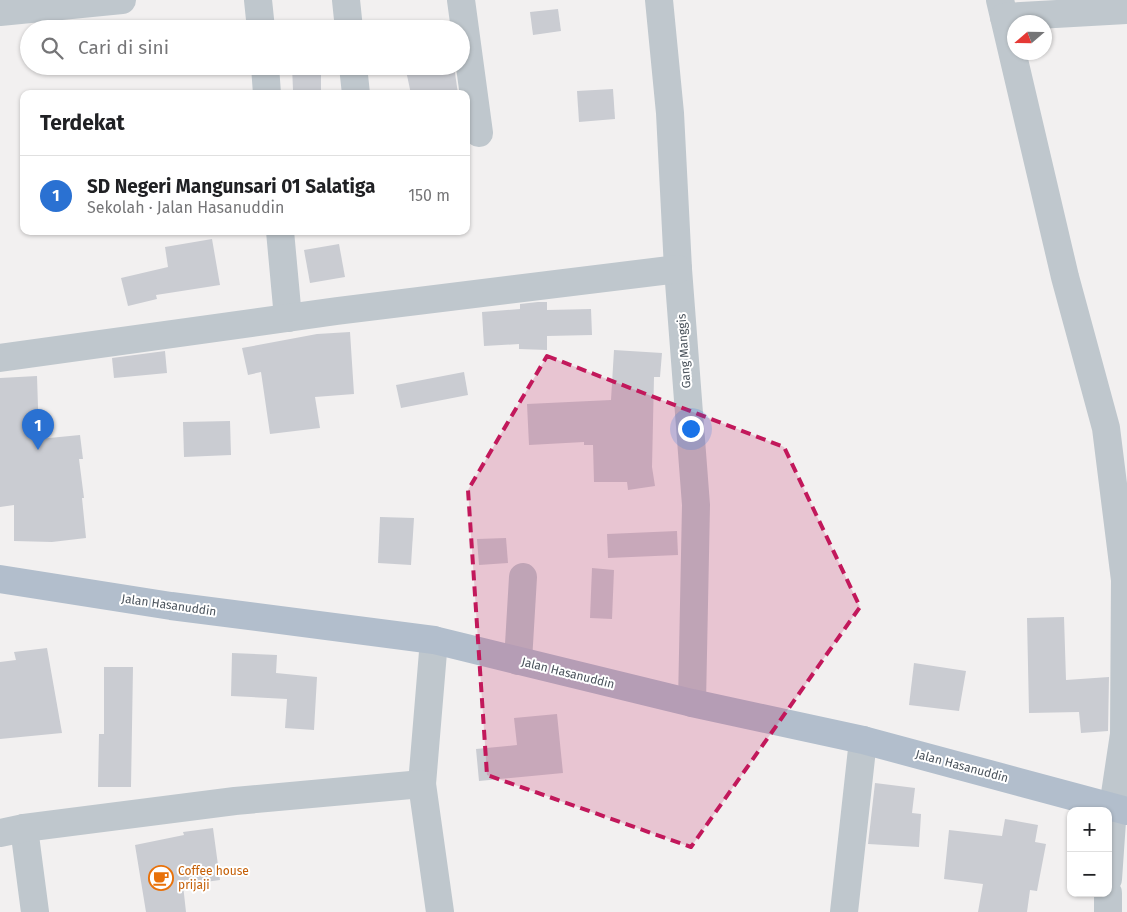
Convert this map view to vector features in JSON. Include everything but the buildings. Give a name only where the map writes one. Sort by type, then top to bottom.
[{"type":"main road","name":"Jalan Hasanuddin","points":[[0,579],[171,606],[434,640],[692,703],[863,740],[1120,809]]},
{"type":"street","points":[[0,12],[122,0]]},
{"type":"street","points":[[258,0],[260,20]]},
{"type":"street","points":[[346,0],[348,20]]},
{"type":"street","points":[[461,0],[464,20]]},
{"type":"street","name":"Gang Manggis","points":[[659,0],[670,113],[678,269],[696,505],[692,703]]},
{"type":"street","points":[[1112,856],[1120,809],[1124,734],[1125,580],[1116,429],[1065,277],[1002,8],[1127,10]]},
{"type":"street","points":[[470,66],[479,133]]},
{"type":"street","points":[[266,75],[267,90]]},
{"type":"street","points":[[354,75],[356,90]]},
{"type":"street","points":[[280,235],[288,318]]},
{"type":"street","points":[[0,358],[288,318],[678,269]]},
{"type":"street","points":[[518,660],[523,578]]},
{"type":"street","points":[[434,640],[422,784],[440,912]]},
{"type":"street","points":[[844,912],[863,740]]},
{"type":"street","points":[[35,912],[12,830],[235,801],[422,784]]},
{"type":"street","points":[[1108,897],[1108,912]]},
{"type":"highlighted area","points":[[547,356],[784,447],[860,607],[691,847],[487,775],[468,490]]},
{"type":"place","name":"SD Negeri Mangunsari 01 Salatiga","points":[[38,450]]},
{"type":"place","name":"Coffee house prijaji","points":[[161,878]]}]
